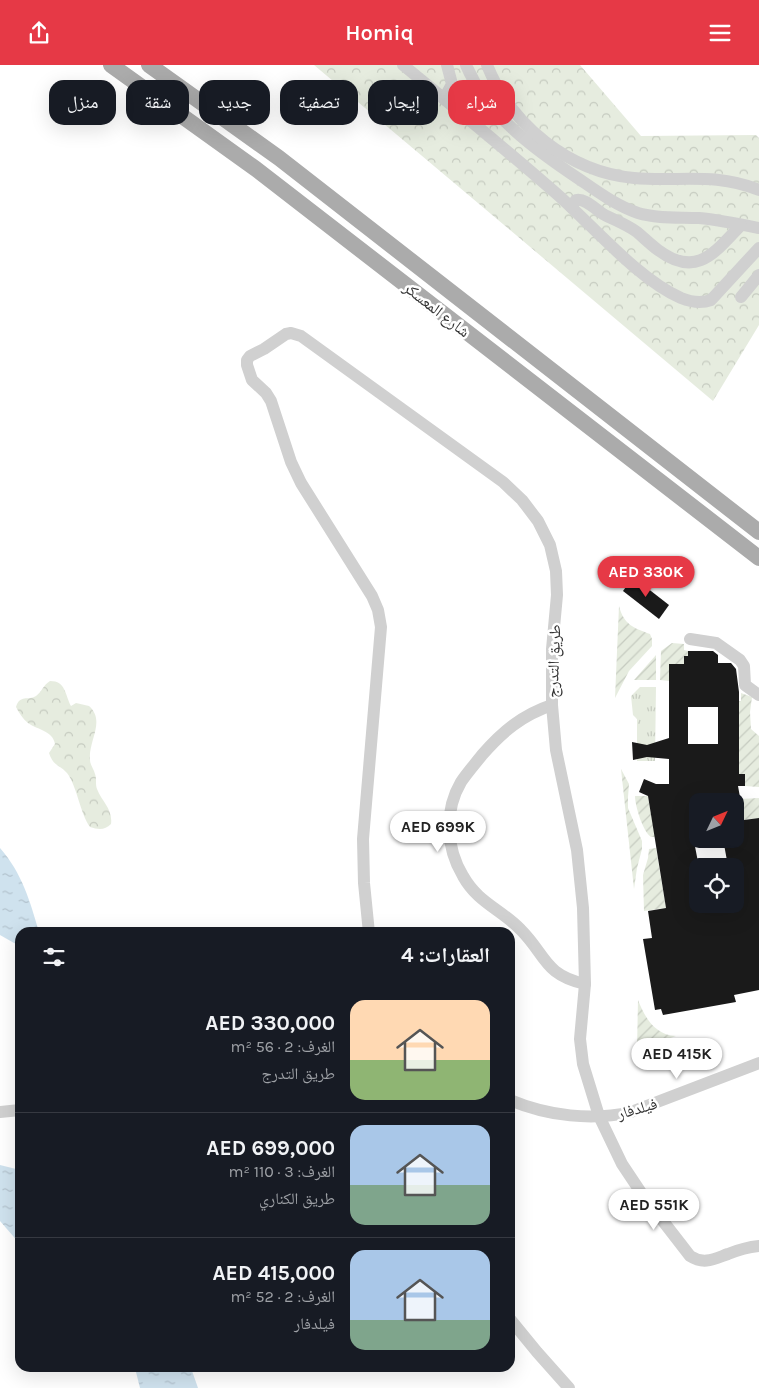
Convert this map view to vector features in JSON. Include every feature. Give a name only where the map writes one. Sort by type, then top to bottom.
[{"type":"main road","name":"شارع المعسكر","points":[[111,65],[264,175],[759,558]]},
{"type":"main road","name":"شارع المعسكر","points":[[148,65],[279,158],[759,532]]},
{"type":"street","points":[[403,65],[571,207],[644,273],[681,298],[703,303],[718,295],[759,248]]},
{"type":"street","points":[[444,99],[452,85],[447,65]]},
{"type":"street","points":[[466,65],[472,79],[492,108],[518,134],[551,160],[602,195],[640,213],[658,217],[714,220],[759,227]]},
{"type":"street","points":[[487,65],[502,94],[526,125],[542,140],[580,164],[609,174],[635,178],[724,180],[759,190]]},
{"type":"street","points":[[571,207],[576,200],[584,201],[635,231],[671,259],[683,262],[693,263],[703,260],[724,243],[741,225]]},
{"type":"street","points":[[741,297],[759,275]]},
{"type":"street","name":"طريق التدرج","points":[[368,927],[364,883],[363,839],[381,644],[380,618],[372,596],[301,483],[289,457],[271,401],[266,393],[254,383],[247,365],[247,360],[250,356],[286,334],[291,333],[301,336],[503,482],[530,509],[545,532],[556,571],[557,595],[552,649],[552,705],[556,750],[577,850],[584,922],[585,984],[580,1027],[580,1051],[586,1078],[599,1116],[632,1179],[690,1256],[700,1260],[711,1261],[740,1250],[759,1246]]},
{"type":"street","points":[[690,639],[716,643],[740,660],[744,665],[745,685],[759,695]]},
{"type":"street","points":[[552,705],[533,712],[513,724],[494,741],[466,775],[453,802],[450,813],[449,835],[458,867],[466,882],[477,895],[521,930],[540,957],[554,971],[568,979],[585,984]]},
{"type":"street","name":"فيلدفار","points":[[515,1102],[546,1111],[584,1117],[631,1112],[759,1063]]},
{"type":"street","points":[[0,1112],[15,1110]]},
{"type":"street","points":[[515,1325],[569,1388]]},
{"type":"green space","points":[[314,65],[580,65],[641,136],[756,135],[759,138],[759,325],[713,401],[385,125],[438,125],[438,80],[368,80],[368,110],[358,102],[358,80],[332,80]]},
{"type":"green space","points":[[619,606],[624,618],[630,625],[650,634],[652,646],[629,671],[615,698]]},
{"type":"green space","points":[[672,643],[684,644],[684,650],[688,651],[688,656],[684,656],[684,664],[669,664],[669,681],[660,680],[661,651]]},
{"type":"green space","points":[[656,655],[656,680],[634,680]]},
{"type":"green space","points":[[50,681],[59,683],[62,686],[71,706],[76,703],[89,706],[94,712],[96,725],[90,760],[96,776],[97,789],[110,814],[111,824],[104,828],[90,827],[70,778],[55,763],[49,753],[55,744],[54,740],[44,731],[28,723],[16,707],[22,699],[36,696],[40,693]]},
{"type":"green space","points":[[640,687],[656,687],[655,761],[637,761],[637,719],[633,715],[631,696]]},
{"type":"green space","points":[[741,693],[752,697],[750,712],[751,729],[759,736],[759,787],[745,786],[745,775],[739,774],[739,701],[741,701]]},
{"type":"green space","points":[[621,769],[629,784],[628,808],[642,841],[634,889]]},
{"type":"green space","points":[[635,796],[648,796],[655,837],[651,837],[648,834],[642,824]]},
{"type":"green space","points":[[759,798],[759,818],[744,820],[744,799]]},
{"type":"green space","points":[[656,848],[666,908],[644,911],[643,875],[649,849]]},
{"type":"green space","points":[[638,1000],[644,1013],[657,1029],[676,1036],[637,1050]]},
{"type":"water","points":[[0,848],[20,877],[29,898],[38,927],[15,927],[15,943],[0,935]]},
{"type":"water","points":[[0,1165],[15,1169],[15,1238],[0,1221]]},
{"type":"water","points":[[136,1372],[192,1372],[198,1388],[140,1388]]},
{"type":"building","points":[[633,577],[669,605],[659,619],[623,591]]},
{"type":"building","points":[[688,651],[713,651],[718,655],[718,663],[731,663],[736,669],[739,692],[739,774],[745,774],[745,786],[738,786],[739,793],[689,793],[689,848],[695,848],[697,858],[689,858],[689,913],[744,913],[744,858],[727,858],[725,848],[744,848],[744,820],[759,818],[759,990],[734,995],[736,1002],[663,1015],[661,1009],[655,1010],[643,939],[652,938],[648,911],[666,908],[648,796],[639,792],[644,779],[656,784],[669,784],[669,759],[647,757],[633,760],[632,742],[647,745],[669,738],[669,664],[684,664],[684,656],[688,656]],"holes":[[[688,707],[718,707],[718,744],[688,744]]]}]
